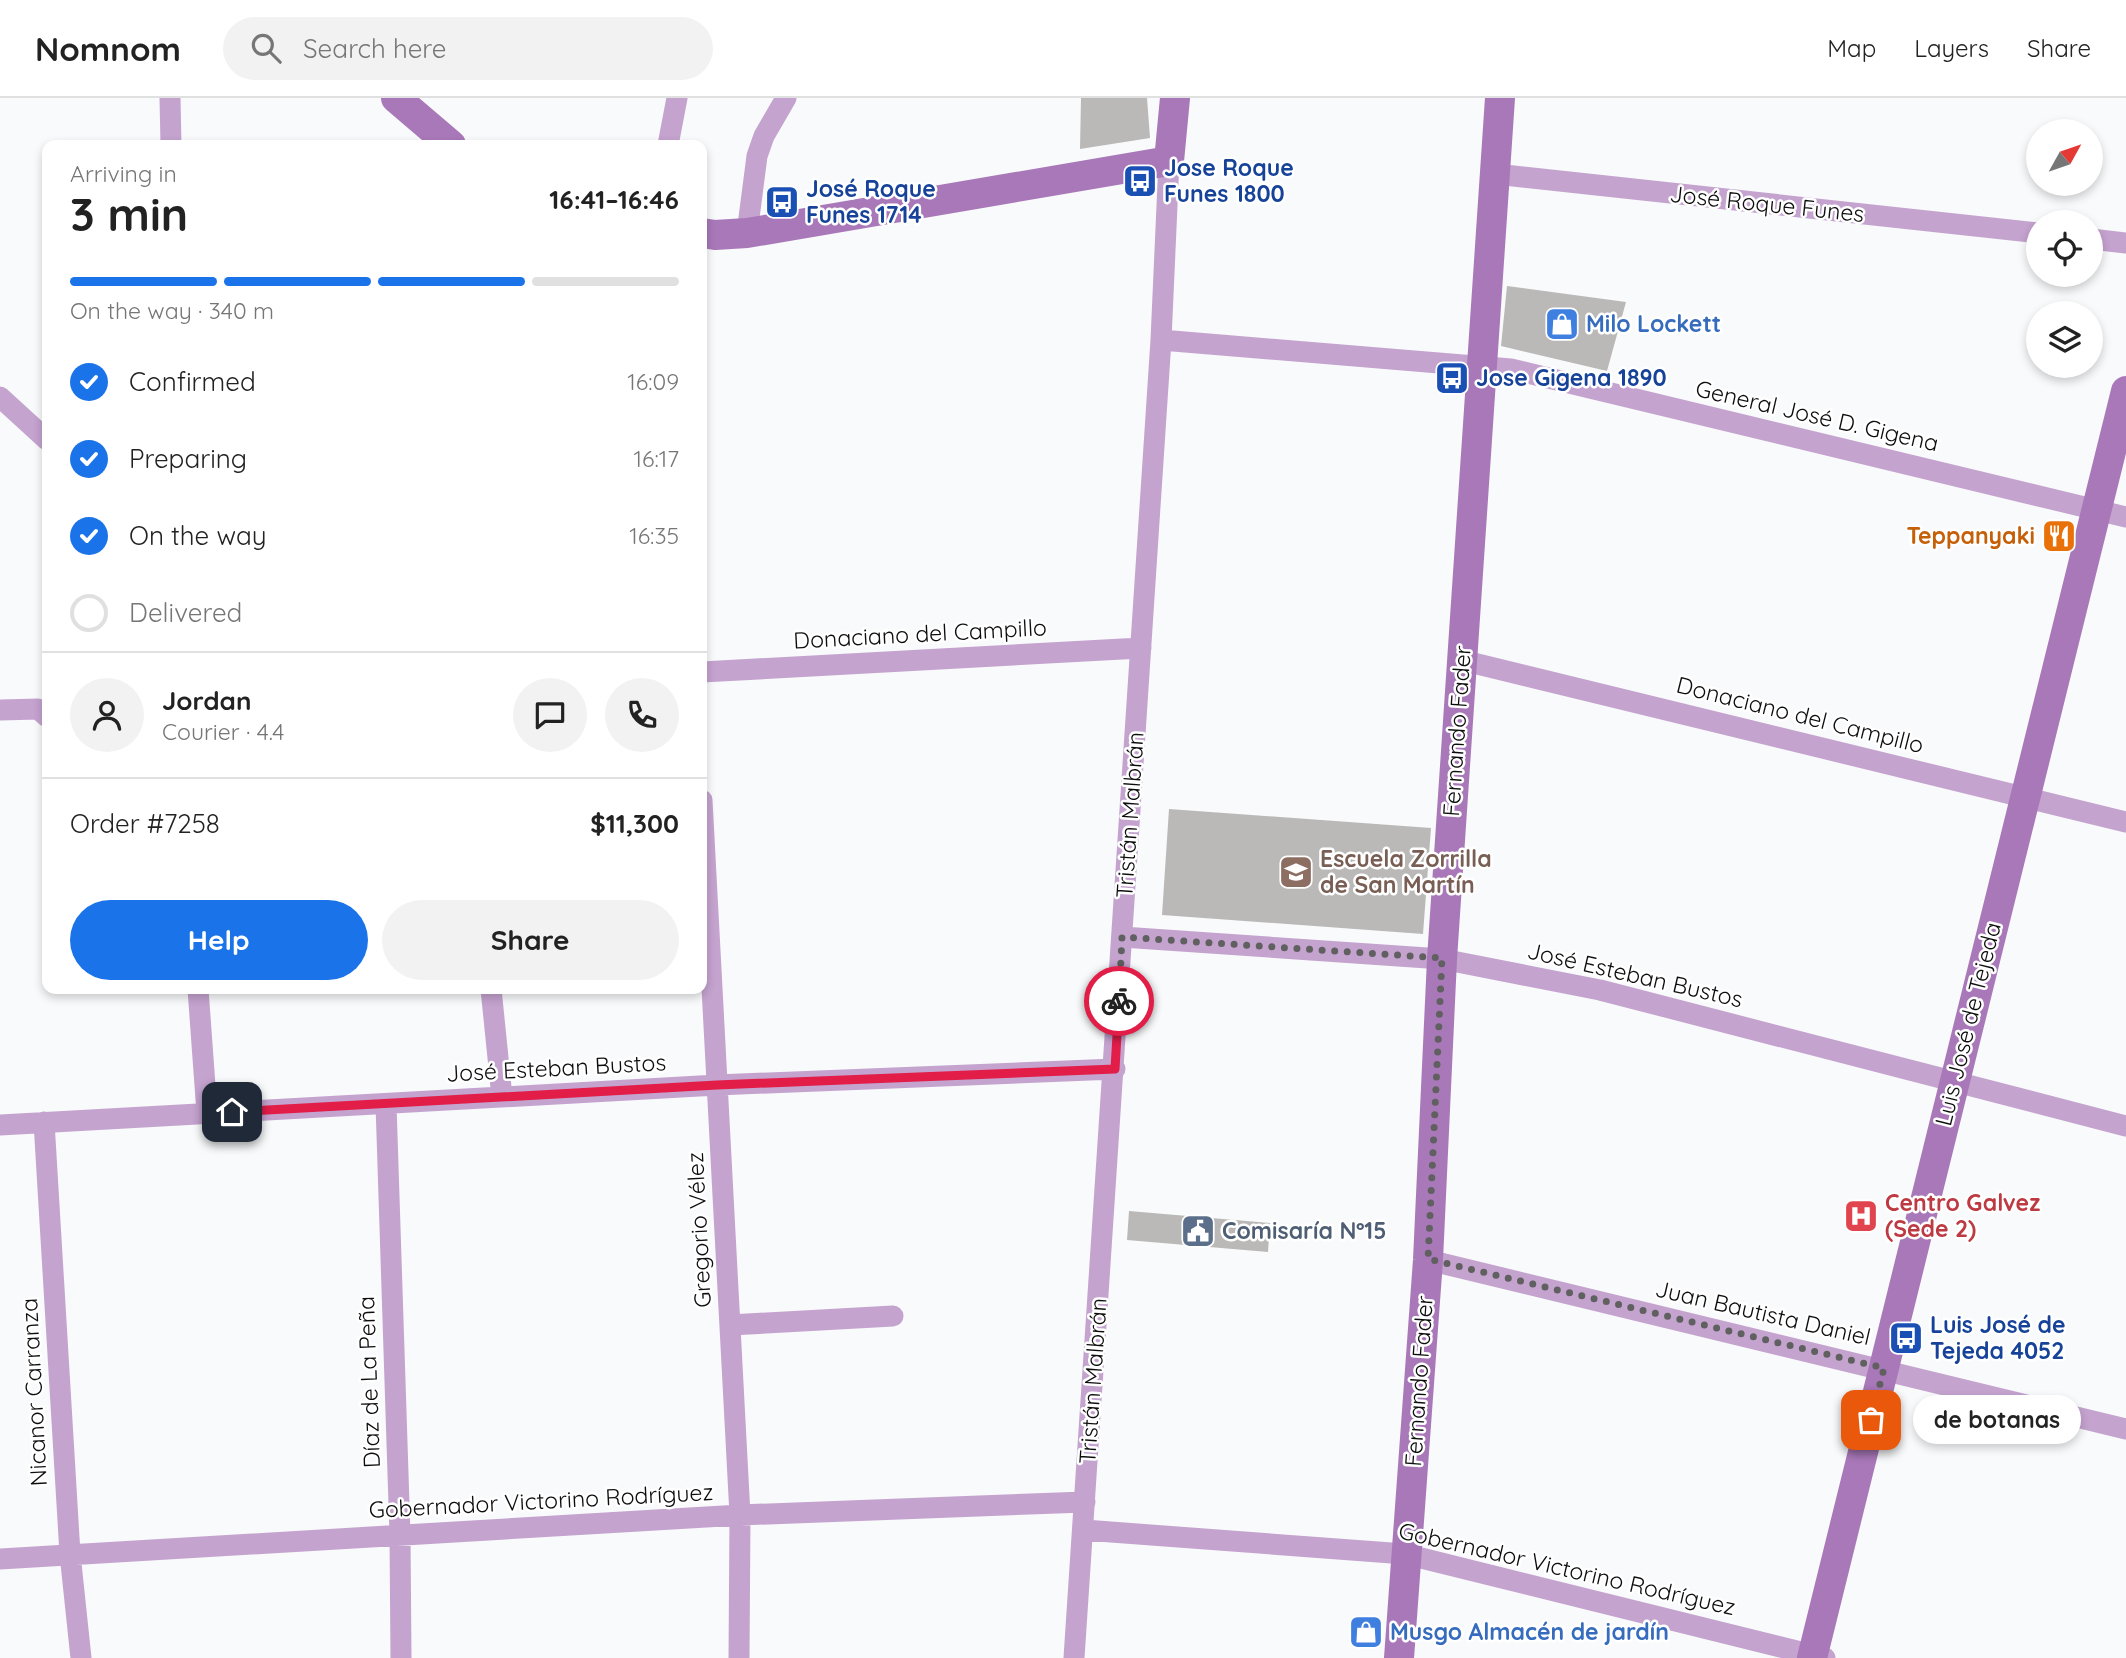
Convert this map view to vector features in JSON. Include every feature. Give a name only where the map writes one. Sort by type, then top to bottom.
[{"type":"main road","points":[[396,98],[445,140]]},
{"type":"main road","name":"Tristán Malbrán","points":[[1169,161],[1175,98]]},
{"type":"main road","name":"Fernando Fader","points":[[1399,1658],[1428,1259],[1442,958],[1500,98]]},
{"type":"main road","points":[[707,234],[747,233],[1169,161]]},
{"type":"main road","name":"Luis José de Tejeda","points":[[1817,1657],[1884,1368],[2126,391]]},
{"type":"street","points":[[170,98],[171,140]]},
{"type":"street","points":[[669,140],[677,98]]},
{"type":"street","points":[[747,233],[757,156],[764,136],[786,98]]},
{"type":"street","name":"Tristán Malbrán","points":[[1074,1658],[1115,1069],[1161,341],[1169,161]]},
{"type":"street","name":"José Roque Funes","points":[[1495,174],[2026,232]]},
{"type":"street","points":[[2103,240],[2126,243]]},
{"type":"street","name":"General José D. Gigena","points":[[1161,341],[1511,369],[2126,517]]},
{"type":"street","points":[[0,397],[42,435]]},
{"type":"street","name":"Donaciano del Campillo","points":[[707,672],[1141,648]]},
{"type":"street","name":"Donaciano del Campillo","points":[[1461,660],[2126,822]]},
{"type":"street","points":[[0,710],[42,708]]},
{"type":"street","name":"Gregorio Vélez","points":[[707,895],[740,1515],[739,1658]]},
{"type":"street","name":"José Esteban Bustos","points":[[1122,937],[1442,958],[1600,990],[2126,1126]]},
{"type":"street","points":[[198,994],[207,1113]]},
{"type":"street","points":[[492,994],[502,1097]]},
{"type":"street","name":"José Esteban Bustos","points":[[0,1125],[717,1085],[1115,1069]]},
{"type":"street","name":"Díaz de La Peña","points":[[386,1104],[400,1535],[401,1658]]},
{"type":"street","name":"Nicanor Carranza","points":[[44,1122],[70,1554],[81,1658]]},
{"type":"street","name":"Juan Bautista Daniel","points":[[1428,1259],[2126,1429]]},
{"type":"street","points":[[730,1325],[893,1316]]},
{"type":"street","name":"Gobernador Victorino Rodríguez","points":[[0,1559],[740,1515],[1085,1502]]},
{"type":"street","name":"Gobernador Victorino Rodríguez","points":[[1084,1530],[1405,1555],[1817,1657]]},
{"type":"building","points":[[1081,98],[1147,98],[1150,138],[1080,149]]},
{"type":"building","name":"Milo Lockett","points":[[1507,286],[1626,302],[1607,371],[1501,346]]},
{"type":"building","name":"Escuela Zorrilla de San Martín","points":[[1169,809],[1431,828],[1423,934],[1162,915]]},
{"type":"building","name":"Comisaría Nº15","points":[[1129,1211],[1270,1223],[1268,1252],[1127,1240]]},
{"type":"way so far","points":[[1119,1001],[1122,937],[1442,958],[1428,1259],[1884,1368],[1871,1420]]},
{"type":"place","name":"Jose Roque Funes 1800","points":[[1140,181]]},
{"type":"place","name":"José Roque Funes 1714","points":[[782,202]]},
{"type":"place","name":"Milo Lockett","points":[[1562,324]]},
{"type":"place","name":"Jose Gigena 1890","points":[[1452,378]]},
{"type":"place","name":"Teppanyaki","points":[[2059,536]]},
{"type":"place","name":"Escuela Zorrilla de San Martín","points":[[1296,872]]},
{"type":"place","name":"Centro Galvez (Sede 2)","points":[[1861,1216]]},
{"type":"place","name":"Comisaría Nº15","points":[[1198,1231]]},
{"type":"place","name":"Luis José de Tejeda 4052","points":[[1906,1338]]},
{"type":"place","name":"de botanas","points":[[1871,1420]]},
{"type":"place","name":"Musgo Almacén de jardín","points":[[1366,1632]]},
{"type":"route","points":[[232,1112],[717,1085],[1115,1069],[1119,1001]]}]
